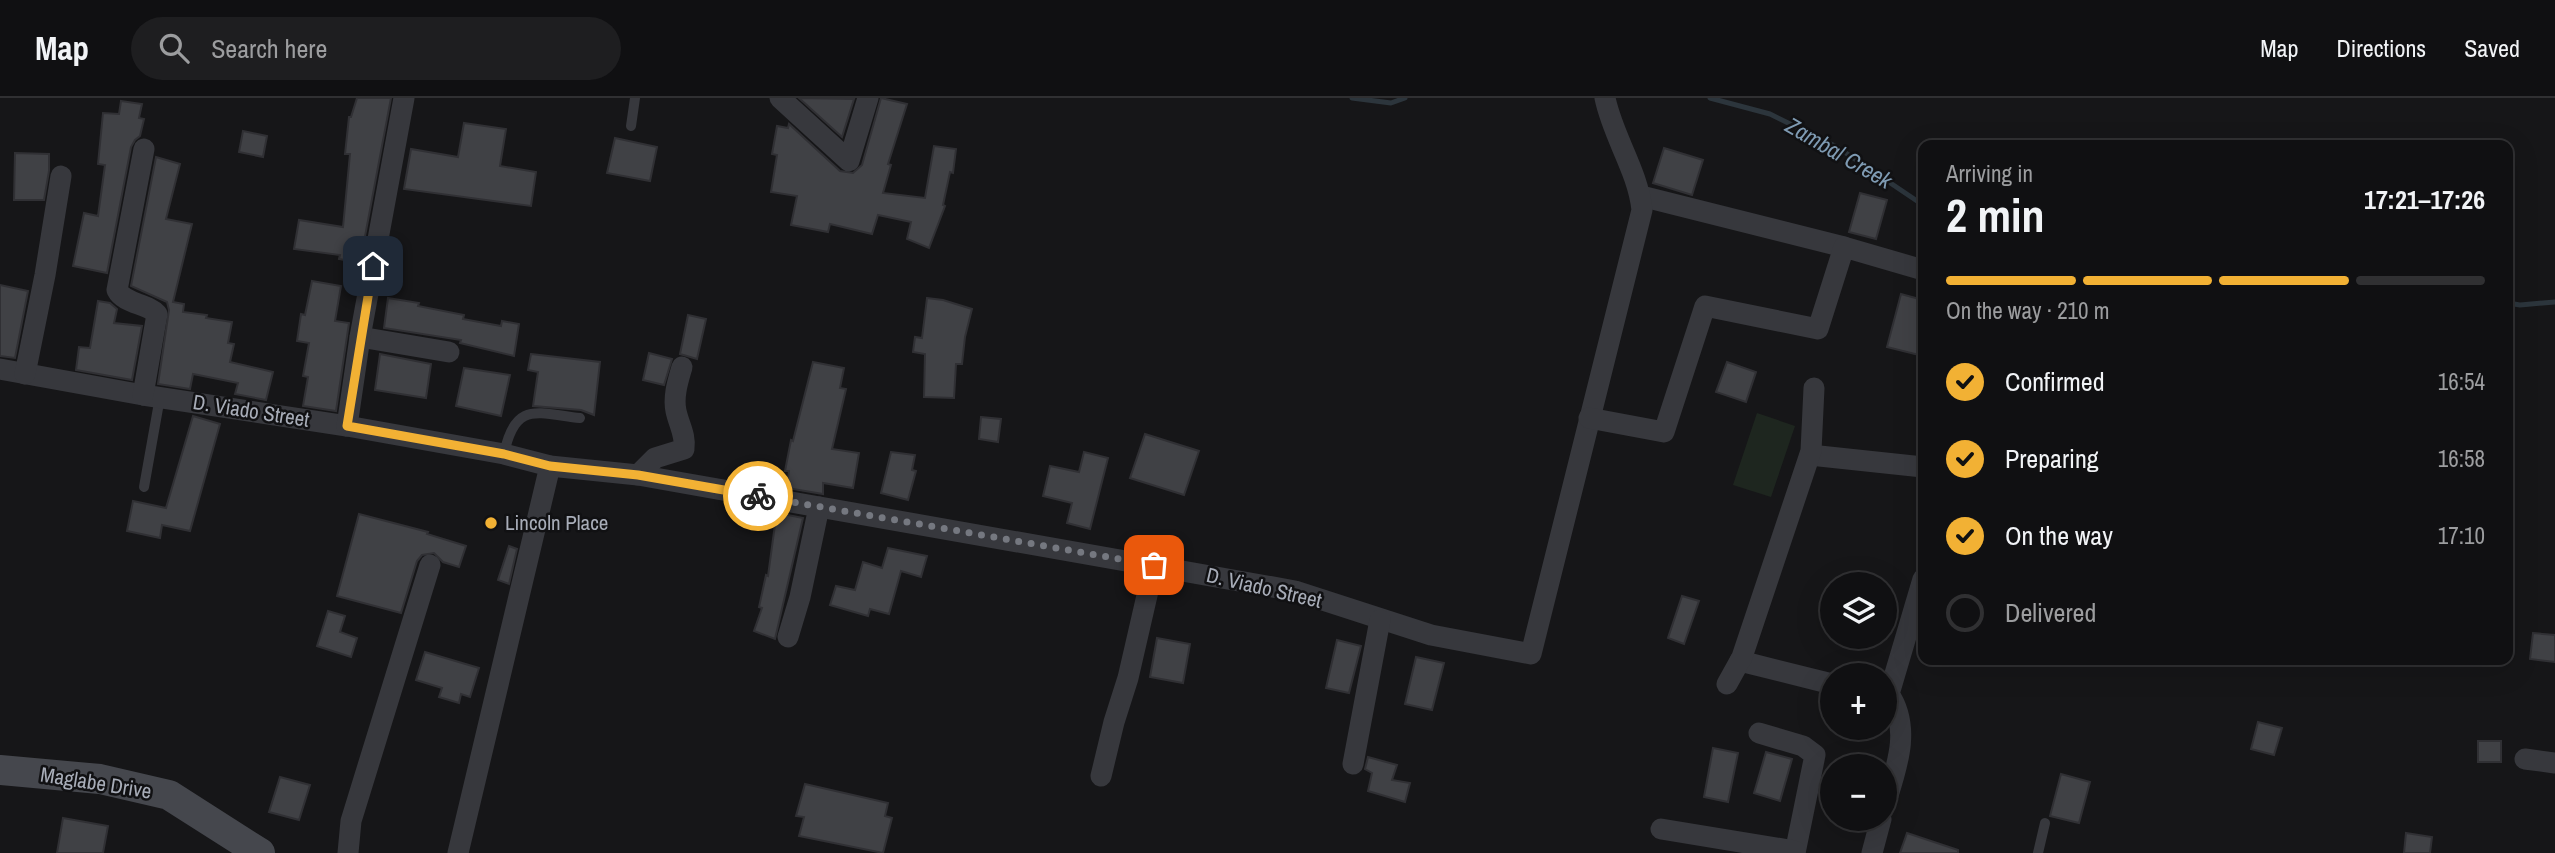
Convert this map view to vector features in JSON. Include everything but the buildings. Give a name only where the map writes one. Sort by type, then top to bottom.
[{"type":"main road","name":"Maglabe Drive","points":[[0,770],[100,779],[169,794],[260,853]]},
{"type":"street","points":[[347,426],[360,337],[404,98]]},
{"type":"street","points":[[780,98],[849,161],[868,98]]},
{"type":"street","points":[[1605,98],[1641,196],[1642,210],[1589,418],[1664,432],[1705,306],[1818,329],[1844,247]]},
{"type":"street","points":[[144,149],[117,290],[122,297],[156,311],[157,314],[152,396]]},
{"type":"street","points":[[25,374],[61,176]]},
{"type":"street","points":[[1641,196],[1918,269]]},
{"type":"street","points":[[360,337],[449,352]]},
{"type":"street","points":[[638,475],[655,458],[684,449],[684,438],[676,411],[676,390],[682,367]]},
{"type":"street","name":"D. Viado Street","points":[[0,369],[347,426],[504,454],[550,466],[638,475],[1295,591],[1431,635],[1531,654],[1589,418]]},
{"type":"street","points":[[1727,684],[1740,661],[1810,455],[1814,388]]},
{"type":"street","points":[[1810,455],[1918,466]]},
{"type":"street","points":[[458,853],[550,466]]},
{"type":"street","points":[[788,637],[800,597],[818,507]]},
{"type":"street","points":[[348,853],[351,821],[430,565]]},
{"type":"street","points":[[1101,776],[1128,678],[1154,565]]},
{"type":"street","points":[[1897,663],[1918,595]]},
{"type":"street","points":[[1353,764],[1380,620]]},
{"type":"street","points":[[1740,661],[1820,681]]},
{"type":"street","points":[[1897,710],[1901,734],[1897,767]]},
{"type":"street","points":[[1661,829],[1795,852],[1815,755],[1803,746],[1759,733]]},
{"type":"street","points":[[2525,759],[2555,763]]},
{"type":"street","points":[[1872,853],[1878,831]]},
{"type":"lane","points":[[631,127],[635,98]]},
{"type":"lane","points":[[144,487],[152,396]]},
{"type":"lane","points":[[504,454],[518,418],[530,412],[580,418]]},
{"type":"lane","points":[[2038,853],[2045,823]]},
{"type":"shaded area","points":[[1757,413],[1795,426],[1771,497],[1733,485]]},
{"type":"waterway","name":"Zambal Creek","points":[[1352,98],[1391,103],[1405,98]]},
{"type":"waterway","name":"Zambal Creek","points":[[1710,98],[1770,114],[1837,147],[1918,202]]},
{"type":"waterway","name":"Zambal Creek","points":[[2513,304],[2555,302]]},
{"type":"way so far","points":[[758,496],[1154,565]]},
{"type":"place","name":"Lincoln Place","points":[[491,523]]},
{"type":"route","points":[[373,266],[347,426],[504,454],[550,466],[638,475],[758,496]]}]
